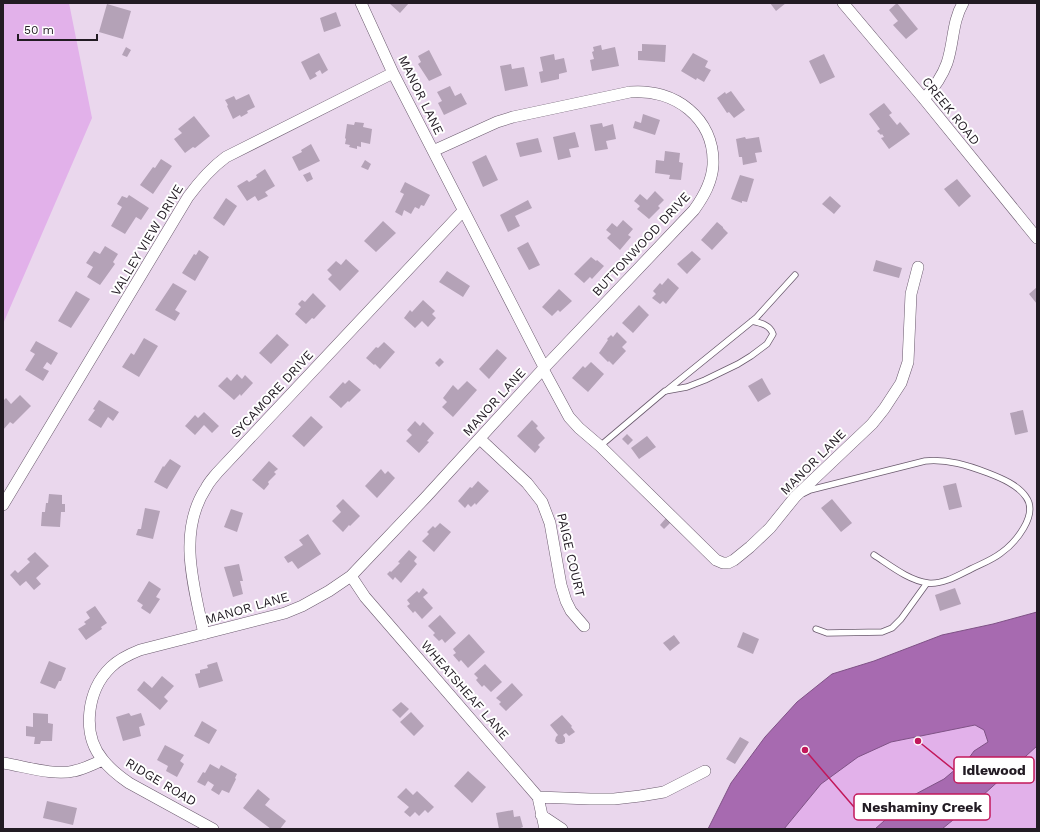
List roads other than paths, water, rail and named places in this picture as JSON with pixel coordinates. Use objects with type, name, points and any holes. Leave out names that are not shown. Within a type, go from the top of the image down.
[{"type":"street","name":"MANOR LANE","points":[[361,3],[393,73],[569,417],[698,544],[716,560],[723,564],[734,560],[770,528],[795,497],[872,424],[884,409],[901,382],[908,362],[911,294],[918,267]]},
{"type":"street","name":"CREEK ROAD","points":[[842,3],[924,99],[1037,238]]},
{"type":"street","points":[[924,99],[936,86],[948,62],[957,13],[963,3]]},
{"type":"street","name":"VALLEY VIEW DRIVE","points":[[3,505],[188,197],[198,183],[216,164],[226,157],[393,73]]},
{"type":"street","name":"BUTTONWOOD DRIVE","points":[[433,151],[476,130],[513,117],[630,92],[652,92],[666,95],[691,111],[701,122],[706,131],[712,150],[713,165],[708,186],[698,205],[544,368]]},
{"type":"street","name":"SYCAMORE DRIVE","points":[[204,634],[189,552],[190,531],[193,518],[197,504],[205,488],[217,473],[464,211]]},
{"type":"street","name":"MANOR LANE","points":[[102,760],[90,730],[89,715],[91,702],[98,685],[104,674],[112,666],[131,654],[273,617],[291,610],[329,591],[351,576],[480,439],[544,368]]},
{"type":"street","name":"PAIGE COURT","points":[[480,439],[527,483],[542,502],[550,523],[561,585],[566,601],[571,611],[584,626]]},
{"type":"street","name":"WHEATSHEAF LANE","points":[[351,576],[365,597],[538,797],[545,829]]},
{"type":"street","points":[[3,763],[65,772],[91,766],[102,760]]},
{"type":"street","name":"RIDGE ROAD","points":[[102,760],[129,783],[213,829]]},
{"type":"street","points":[[538,797],[590,799],[640,796],[664,792],[705,771]]},
{"type":"street","points":[[542,815],[562,829]]},
{"type":"lane","points":[[600,446],[752,320],[779,293],[794,275]]},
{"type":"lane","points":[[665,391],[687,387],[705,380],[738,364],[767,344],[773,334],[772,330],[764,324],[752,320]]},
{"type":"lane","points":[[795,497],[810,490],[926,461],[936,460],[951,461],[972,466],[992,474],[1012,485],[1027,497],[1029,504],[1029,515],[1025,526],[1012,544],[1001,553],[966,572],[941,582],[927,583],[904,574],[874,555]]},
{"type":"lane","points":[[816,630],[827,633],[864,633],[882,632],[892,628],[901,619],[927,583]]},
{"type":"place","name":"Idlewood","points":[[918,741]]},
{"type":"place","name":"Neshaminy Creek","points":[[805,750]]}]
